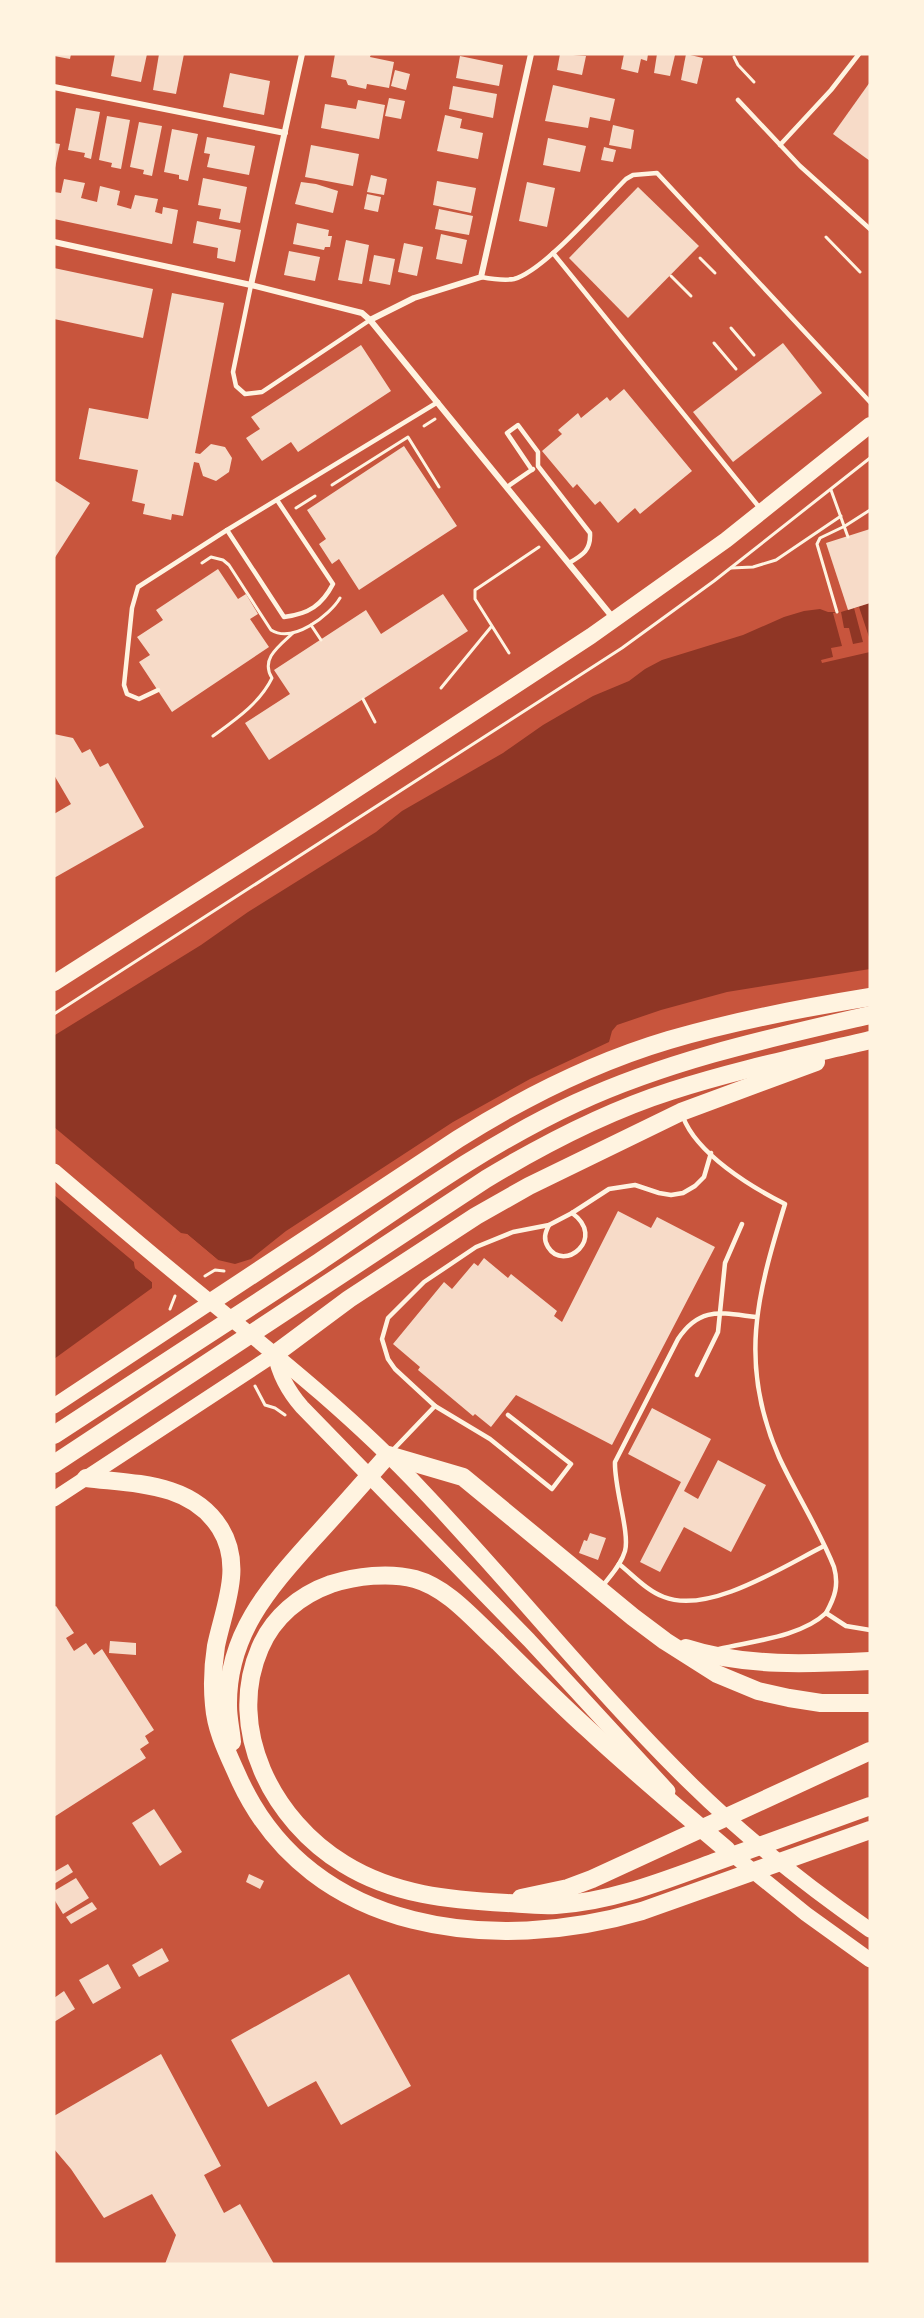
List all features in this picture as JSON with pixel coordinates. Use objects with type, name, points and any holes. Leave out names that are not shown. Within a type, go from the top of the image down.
[{"type":"highway","points":[[54,983],[301,826],[614,620],[763,512],[870,425]]},
{"type":"highway","points":[[216,1306],[458,1139],[560,1083],[617,1058],[667,1041],[740,1022],[870,997]]},
{"type":"highway","points":[[54,1436],[459,1169],[546,1118],[607,1090],[670,1066],[735,1047],[870,1015]]},
{"type":"highway","points":[[268,1348],[350,1299],[492,1206],[559,1170],[681,1112],[793,1072],[870,1040]]},
{"type":"highway","points":[[54,1464],[486,1179],[543,1146],[604,1117],[670,1091],[736,1072],[870,1040]]},
{"type":"highway","points":[[237,1774],[228,1715],[228,1688],[233,1663],[247,1626],[260,1600],[273,1583],[388,1455],[463,1478],[665,1641],[717,1674],[758,1691],[821,1703],[870,1703]]},
{"type":"highway","points":[[86,1478],[154,1486],[184,1495],[206,1511],[225,1536],[232,1558],[232,1579],[216,1648],[213,1698],[221,1738],[252,1804],[272,1833],[299,1862],[337,1890],[370,1906],[433,1925],[481,1931],[531,1931],[609,1920],[657,1906],[870,1830]]},
{"type":"highway","points":[[727,1850],[649,1778],[588,1730],[478,1623],[451,1599],[430,1585],[415,1579],[400,1577],[350,1580],[321,1588],[289,1608],[271,1629],[260,1649],[249,1683],[247,1710],[251,1740],[260,1766],[286,1811],[308,1836],[348,1867],[374,1880],[427,1896],[557,1905],[627,1892],[670,1879],[870,1806]]},
{"type":"highway","points":[[665,1641],[701,1653],[764,1661],[870,1661]]},
{"type":"highway","points":[[503,1903],[568,1888],[592,1879],[870,1751]]},
{"type":"main road","points":[[54,1171],[345,1413],[423,1490],[674,1767],[768,1854],[820,1895],[870,1930]]},
{"type":"main road","points":[[54,1406],[216,1306]]},
{"type":"main road","points":[[268,1348],[290,1392],[368,1478],[515,1626],[649,1778]]},
{"type":"main road","points":[[54,1499],[268,1348]]},
{"type":"main road","points":[[727,1850],[789,1901],[869,1959]]},
{"type":"street","points":[[251,285],[302,54]]},
{"type":"street","points":[[370,320],[414,298],[482,278],[531,54]]},
{"type":"street","points":[[54,87],[285,133]]},
{"type":"street","points":[[54,242],[355,309],[370,320],[614,620]]},
{"type":"lane","points":[[780,145],[831,90],[859,54]]},
{"type":"lane","points":[[738,100],[800,166],[870,229]]},
{"type":"lane","points":[[482,278],[514,279],[534,269],[553,253],[626,179],[633,175],[657,173],[870,402]]},
{"type":"lane","points":[[553,253],[763,512]]},
{"type":"lane","points":[[251,285],[233,372],[236,386],[245,393],[262,392],[370,320]]},
{"type":"lane","points":[[158,690],[139,699],[127,694],[124,685],[132,608],[138,587],[227,530],[438,402]]},
{"type":"lane","points":[[532,470],[507,433],[518,425],[538,452],[538,466],[590,533],[589,548],[585,554],[569,563]]},
{"type":"lane","points":[[507,487],[538,466]]},
{"type":"lane","points":[[227,530],[285,617],[301,615],[315,608],[325,598],[333,584],[277,500]]},
{"type":"lane","points":[[681,1112],[690,1131],[711,1153],[745,1182],[785,1204],[764,1276],[756,1317],[756,1366],[764,1417],[780,1458],[834,1567],[837,1585],[835,1596],[826,1613],[814,1624],[701,1653]]},
{"type":"lane","points":[[508,1415],[571,1464],[552,1489],[490,1438],[435,1406],[403,1377],[388,1359],[382,1339],[388,1318],[424,1282],[469,1251],[513,1232],[549,1225],[609,1189],[635,1185],[671,1195],[682,1193],[695,1186],[704,1177],[711,1153]]},
{"type":"lane","points":[[549,1225],[545,1233],[545,1243],[551,1252],[559,1256],[570,1256],[580,1249],[585,1240],[586,1228],[572,1213]]},
{"type":"lane","points":[[698,1375],[717,1337],[722,1313],[725,1263],[742,1224]]},
{"type":"lane","points":[[599,1590],[619,1564],[626,1544],[615,1481],[615,1462],[684,1330],[695,1319],[702,1316],[722,1313],[756,1317]]},
{"type":"lane","points":[[388,1455],[435,1406]]},
{"type":"lane","points":[[619,1564],[663,1597],[680,1601],[701,1600],[745,1585],[824,1546]]},
{"type":"lane","points":[[826,1613],[839,1623],[870,1630]]},
{"type":"path","points":[[734,57],[738,65],[754,82]]},
{"type":"path","points":[[826,237],[860,272]]},
{"type":"path","points":[[700,258],[715,273]]},
{"type":"path","points":[[671,276],[691,296]]},
{"type":"path","points":[[731,328],[754,355]]},
{"type":"path","points":[[714,343],[736,369]]},
{"type":"path","points":[[424,426],[437,418]]},
{"type":"path","points":[[332,485],[408,437],[439,487]]},
{"type":"path","points":[[54,1014],[622,648],[731,568],[870,458]]},
{"type":"path","points":[[831,490],[848,537]]},
{"type":"path","points":[[294,514],[294,510],[315,496]]},
{"type":"path","points":[[837,612],[817,544],[820,538],[870,510]]},
{"type":"path","points":[[731,568],[753,567],[776,560],[841,516]]},
{"type":"path","points":[[509,653],[475,599],[475,590],[540,546]]},
{"type":"path","points":[[202,563],[212,557],[229,564],[276,633],[293,632],[311,625],[333,609],[342,595]]},
{"type":"path","points":[[311,625],[321,640]]},
{"type":"path","points":[[441,688],[491,626]]},
{"type":"path","points":[[213,736],[239,717],[259,698],[272,678],[267,670],[267,662],[293,632]]},
{"type":"path","points":[[363,699],[375,722]]},
{"type":"shaded area","points":[[870,603],[870,969],[727,992],[617,1025],[612,1031],[609,1042],[530,1079],[453,1122],[286,1231],[251,1259],[235,1264],[218,1260],[187,1234],[134,1262],[135,1268],[152,1282],[152,1288],[54,1359],[55,1035],[201,945],[248,912],[376,832],[402,811],[503,753],[543,725],[593,696],[629,681],[662,660],[743,635],[784,617],[820,609],[828,612],[841,612]]},
{"type":"pier","points":[[859,607],[870,640],[870,652],[822,663],[821,660],[833,657],[831,648],[842,646],[833,613],[841,612],[844,628],[849,628],[853,644],[863,642],[854,608]]},
{"type":"pier","points":[[54,1127],[181,1233],[187,1234],[218,1260],[216,1262],[186,1237],[182,1237],[138,1264],[154,1281],[155,1288],[152,1291],[152,1282],[135,1268],[134,1262],[54,1195]]},
{"type":"building","points":[[54,54],[71,54],[70,59],[54,56]]},
{"type":"building","points":[[115,54],[147,54],[141,82],[111,76]]},
{"type":"building","points":[[159,54],[184,54],[176,94],[153,90]]},
{"type":"building","points":[[335,54],[371,54],[370,57],[394,62],[389,88],[367,84],[366,89],[348,85],[346,80],[331,77]]},
{"type":"building","points":[[560,54],[586,56],[582,75],[557,70]]},
{"type":"building","points":[[624,54],[648,54],[647,61],[641,59],[638,73],[621,69]]},
{"type":"building","points":[[657,54],[675,55],[670,76],[654,73]]},
{"type":"building","points":[[686,54],[703,58],[697,84],[681,80]]},
{"type":"building","points":[[460,56],[503,65],[499,86],[456,78]]},
{"type":"building","points":[[395,70],[410,74],[406,90],[391,86]]},
{"type":"building","points":[[230,73],[270,81],[264,115],[223,107]]},
{"type":"building","points":[[870,82],[870,161],[833,134]]},
{"type":"building","points":[[553,85],[615,99],[610,121],[590,117],[588,128],[545,121]]},
{"type":"building","points":[[453,86],[497,94],[493,118],[449,109]]},
{"type":"building","points":[[389,98],[405,101],[401,119],[385,116]]},
{"type":"building","points":[[358,100],[385,105],[379,139],[321,128],[325,104],[356,109]]},
{"type":"building","points":[[76,108],[100,112],[91,159],[84,157],[85,153],[68,150]]},
{"type":"building","points":[[445,115],[462,119],[460,128],[483,133],[478,159],[437,151]]},
{"type":"building","points":[[107,116],[130,120],[121,169],[111,167],[112,163],[99,160]]},
{"type":"building","points":[[139,122],[162,126],[152,176],[143,174],[144,170],[130,167]]},
{"type":"building","points":[[613,125],[634,130],[631,149],[609,145]]},
{"type":"building","points":[[172,129],[198,134],[188,181],[179,179],[179,175],[164,172]]},
{"type":"building","points":[[207,137],[255,146],[249,175],[207,167],[210,154],[204,153]]},
{"type":"building","points":[[548,138],[586,146],[580,172],[543,165]]},
{"type":"building","points":[[54,143],[60,144],[55,168],[54,168]]},
{"type":"building","points":[[311,145],[359,154],[353,186],[305,177]]},
{"type":"building","points":[[604,147],[616,150],[613,162],[601,160]]},
{"type":"building","points":[[371,175],[387,179],[384,195],[367,192]]},
{"type":"building","points":[[203,178],[247,187],[240,223],[219,219],[221,209],[198,205]]},
{"type":"building","points":[[64,179],[85,183],[81,198],[97,202],[100,186],[120,191],[117,205],[131,209],[135,195],[158,199],[155,212],[162,214],[163,207],[178,210],[172,244],[54,219],[54,192],[61,193]]},
{"type":"building","points":[[437,181],[476,188],[471,213],[433,205]]},
{"type":"building","points":[[301,182],[338,191],[333,213],[295,204]]},
{"type":"building","points":[[527,182],[555,188],[547,227],[519,221]]},
{"type":"building","points":[[638,187],[699,246],[628,318],[569,258]]},
{"type":"building","points":[[367,194],[381,197],[378,212],[364,209]]},
{"type":"building","points":[[439,209],[473,216],[469,235],[435,229]]},
{"type":"building","points":[[197,221],[241,230],[235,262],[217,258],[218,248],[193,243]]},
{"type":"building","points":[[297,223],[329,230],[328,236],[332,236],[330,247],[325,247],[324,250],[293,244]]},
{"type":"building","points":[[441,234],[467,240],[462,264],[436,259]]},
{"type":"building","points":[[346,240],[369,245],[362,284],[338,280]]},
{"type":"building","points":[[404,243],[423,247],[417,276],[398,272]]},
{"type":"building","points":[[289,251],[320,257],[315,281],[284,275]]},
{"type":"building","points":[[374,255],[395,259],[390,285],[369,281]]},
{"type":"building","points":[[54,268],[153,289],[143,338],[54,319]]},
{"type":"building","points":[[172,293],[224,303],[195,453],[200,454],[211,444],[225,447],[232,458],[229,472],[216,481],[203,476],[199,463],[194,462],[183,516],[172,514],[171,520],[143,514],[145,504],[132,501],[138,470],[79,459],[89,408],[148,419]]},
{"type":"building","points":[[783,343],[822,393],[733,462],[693,412]]},
{"type":"building","points":[[361,345],[391,391],[298,452],[291,442],[262,461],[246,438],[260,429],[251,417]]},
{"type":"building","points":[[624,389],[692,471],[640,514],[635,508],[618,523],[600,501],[595,505],[577,484],[573,488],[542,451],[562,434],[558,430],[578,413],[581,418],[607,397],[610,401]]},
{"type":"building","points":[[404,446],[457,526],[359,590],[339,559],[332,564],[319,544],[326,539],[307,510]]},
{"type":"building","points":[[54,480],[90,503],[54,559]]},
{"type":"building","points":[[870,529],[870,603],[848,610],[826,543]]},
{"type":"building","points":[[218,569],[238,599],[246,594],[258,614],[250,619],[269,647],[172,712],[139,662],[150,655],[137,637],[163,620],[156,610]]},
{"type":"building","points":[[443,594],[468,631],[269,760],[245,723],[290,694],[274,670],[366,610],[381,634]]},
{"type":"building","points":[[54,734],[73,738],[82,753],[90,749],[100,767],[108,763],[144,827],[54,878],[54,814],[71,804],[54,775]]},
{"type":"building","points":[[618,1211],[651,1228],[657,1217],[715,1247],[612,1445],[516,1395],[491,1427],[475,1414],[473,1416],[418,1370],[420,1367],[393,1344],[444,1282],[452,1289],[474,1263],[478,1266],[484,1258],[508,1278],[511,1274],[557,1311],[554,1316],[562,1322]]},
{"type":"building","points":[[652,1408],[711,1439],[684,1491],[698,1499],[718,1460],[766,1485],[731,1552],[684,1527],[660,1572],[640,1562],[681,1482],[628,1454]]},
{"type":"building","points":[[590,1533],[606,1538],[598,1560],[579,1553],[584,1540],[587,1541]]},
{"type":"building","points":[[56,1606],[74,1633],[66,1638],[74,1651],[86,1643],[94,1655],[102,1649],[154,1730],[145,1736],[149,1743],[140,1749],[146,1758],[54,1817],[54,1607]]},
{"type":"building","points":[[110,1641],[136,1643],[136,1655],[109,1653]]},
{"type":"building","points":[[154,1809],[182,1852],[160,1866],[132,1823]]},
{"type":"building","points":[[68,1864],[73,1872],[54,1884],[54,1872]]},
{"type":"building","points":[[249,1874],[264,1881],[260,1889],[246,1882]]},
{"type":"building","points":[[76,1878],[89,1898],[63,1914],[54,1899],[54,1891]]},
{"type":"building","points":[[92,1902],[97,1909],[71,1924],[66,1917]]},
{"type":"building","points":[[162,1948],[169,1961],[139,1977],[132,1965]]},
{"type":"building","points":[[108,1964],[121,1988],[93,2004],[79,1980]]},
{"type":"building","points":[[349,1974],[411,2086],[341,2125],[316,2081],[268,2107],[231,2040]]},
{"type":"building","points":[[64,1991],[75,2009],[54,2022],[54,1998]]},
{"type":"building","points":[[161,2054],[221,2166],[204,2175],[224,2213],[240,2204],[274,2264],[165,2264],[176,2235],[152,2194],[104,2218],[71,2169],[54,2149],[54,2116]]}]
